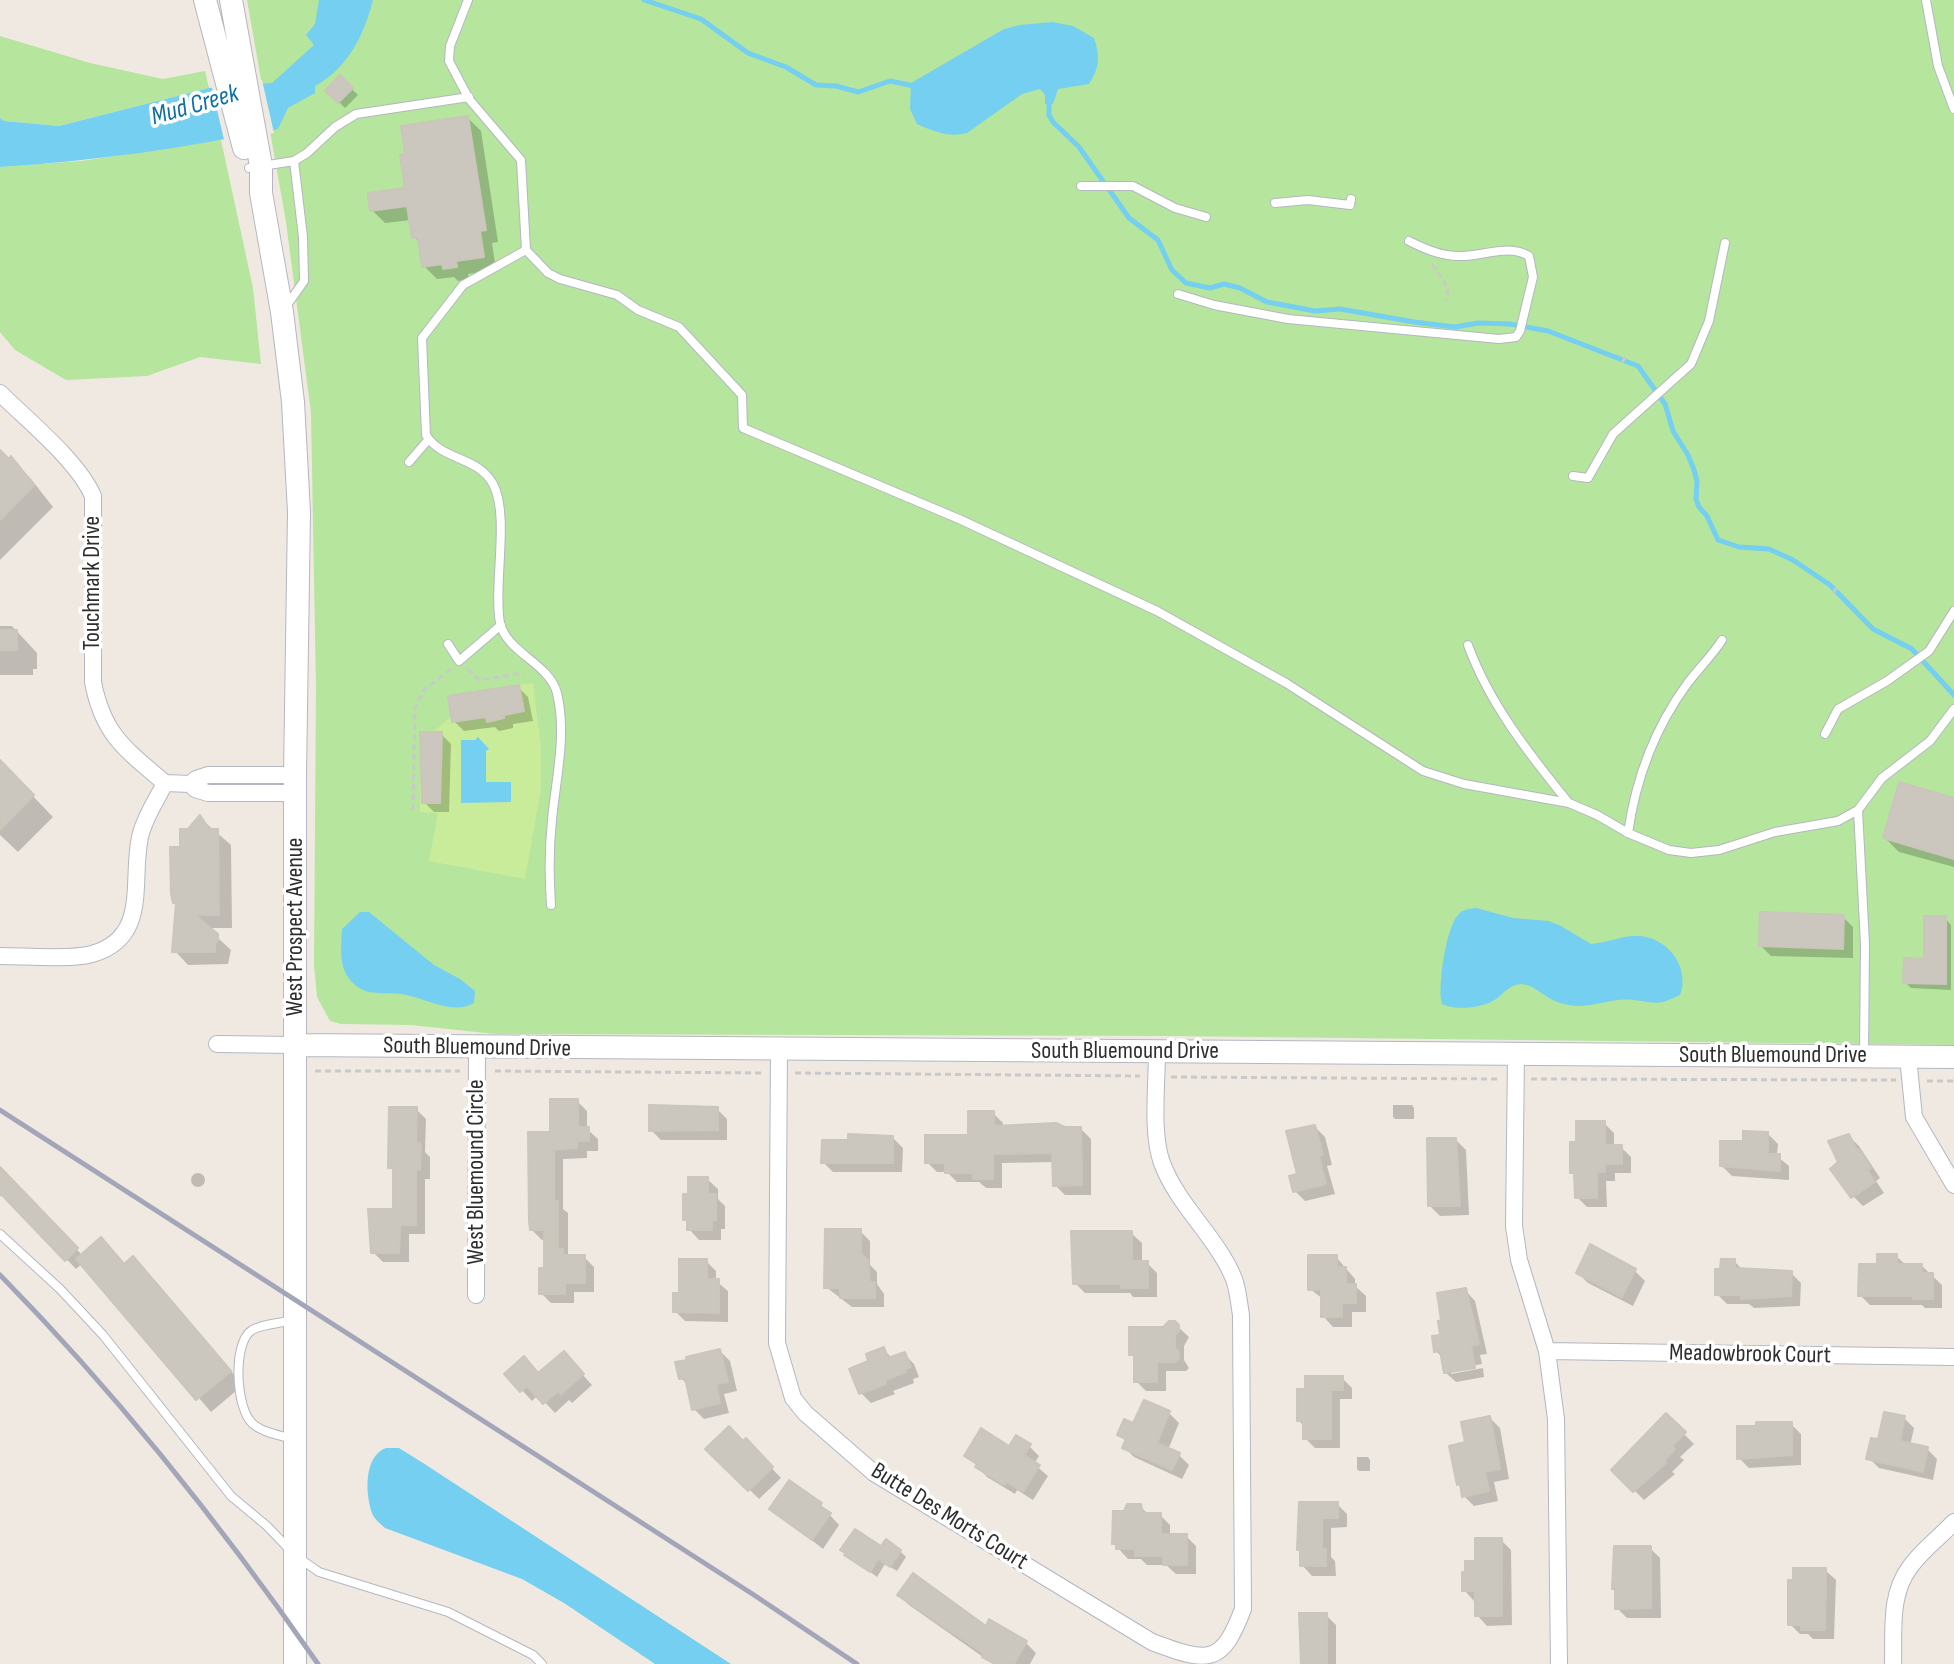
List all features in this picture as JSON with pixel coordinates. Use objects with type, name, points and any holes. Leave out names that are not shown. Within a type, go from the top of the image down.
[{"type":"main road","name":"West Prospect Avenue","points":[[205,0],[236,79],[261,193],[282,312],[296,441],[299,512],[295,784],[295,1664]]},
{"type":"main road","name":"West Prospect Avenue","points":[[231,0],[236,79]]},
{"type":"main road","name":"South Bluemound Drive","points":[[296,1045],[1954,1057]]},
{"type":"street","name":"Touchmark Drive","points":[[0,393],[72,465],[93,496],[93,682],[98,708],[109,731],[165,783]]},
{"type":"street","points":[[0,956],[84,955],[109,947],[120,938],[130,924],[136,907],[138,850],[142,831],[165,783],[191,784],[195,789],[208,793],[295,784]]},
{"type":"street","points":[[217,1044],[296,1045]]},
{"type":"street","name":"West Bluemound Circle","points":[[476,1295],[477,1048]]},
{"type":"street","name":"Butte Des Morts Court","points":[[779,1050],[777,1343],[793,1398],[805,1413],[874,1473],[1152,1642],[1199,1660],[1218,1662],[1226,1654],[1243,1609],[1241,1315],[1234,1280],[1218,1248],[1183,1200],[1162,1162],[1157,1125],[1157,1052]]},
{"type":"street","points":[[1516,1054],[1514,1226],[1519,1260],[1547,1351],[1556,1419],[1559,1664]]},
{"type":"street","points":[[1908,1057],[1914,1117],[1954,1185]]},
{"type":"street","name":"Meadowbrook Court","points":[[1547,1351],[1954,1357]]},
{"type":"street","points":[[1893,1664],[1894,1602],[1900,1583],[1910,1566],[1954,1522]]},
{"type":"lane","points":[[468,0],[450,46],[449,61],[469,97],[521,160],[526,250],[548,273],[617,295],[638,310],[679,327],[742,395],[743,428],[959,519],[1157,611],[1286,683],[1423,771],[1464,784],[1569,803],[1669,850],[1691,853],[1719,850],[1802,825],[1838,821],[1858,810],[1882,778],[1930,741],[1954,709]]},
{"type":"lane","points":[[1926,0],[1938,66],[1954,109]]},
{"type":"lane","points":[[255,167],[294,161],[356,114],[469,97]]},
{"type":"lane","points":[[282,312],[304,281],[303,237],[294,161]]},
{"type":"lane","points":[[1084,186],[1130,185],[1175,208],[1206,217]]},
{"type":"lane","points":[[1275,203],[1308,200],[1350,205],[1351,199]]},
{"type":"lane","points":[[1178,294],[1214,305],[1317,323],[1513,339],[1521,328],[1533,277],[1529,256],[1516,250],[1456,256],[1434,252],[1409,241]]},
{"type":"lane","points":[[1573,476],[1588,478],[1613,434],[1685,372],[1703,340],[1725,243]]},
{"type":"lane","points":[[526,250],[458,289],[422,338],[424,418],[428,440],[444,452],[475,463],[497,492],[501,625],[518,649],[555,688],[562,733],[549,860],[551,905]]},
{"type":"lane","points":[[409,462],[428,440]]},
{"type":"lane","points":[[1825,734],[1838,709],[1919,658],[1934,645],[1954,611]]},
{"type":"lane","points":[[448,644],[459,661],[501,625]]},
{"type":"lane","points":[[1628,833],[1640,773],[1652,741],[1686,684],[1722,640]]},
{"type":"lane","points":[[1468,645],[1501,713],[1569,803]]},
{"type":"lane","points":[[1858,810],[1865,944],[1864,1057]]},
{"type":"lane","points":[[0,1234],[60,1289],[103,1335],[231,1496],[295,1555],[319,1572],[448,1612],[533,1655],[542,1664]]},
{"type":"lane","points":[[294,1320],[253,1329],[243,1339],[239,1363],[243,1409],[248,1418],[254,1425],[295,1440]]},
{"type":"path","points":[[1442,279],[1448,288],[1446,301]]},
{"type":"path","points":[[1622,362],[1626,357]]},
{"type":"path","points":[[1833,593],[1837,587]]},
{"type":"path","points":[[413,810],[415,708],[424,690],[459,661],[479,680],[543,672]]},
{"type":"path","points":[[295,1070],[1954,1081]]},
{"type":"green space","points":[[247,0],[1954,0],[1954,1045],[1171,1036],[495,1034],[330,1021],[317,997],[314,965],[316,688],[311,413],[286,222]]},
{"type":"green space","points":[[0,36],[90,63],[163,79],[205,71],[209,88],[59,126],[4,121],[0,118]]},
{"type":"green space","points":[[221,140],[253,288],[261,364],[200,357],[147,376],[66,380],[15,350],[0,332],[0,167],[81,161]]},
{"type":"green space","points":[[533,683],[541,747],[541,789],[525,879],[429,861],[438,813],[420,812],[420,732],[433,732],[451,717],[448,696]]},
{"type":"water","name":"Mud Creek","points":[[319,0],[373,0],[365,26],[345,60],[327,79],[315,86],[315,93],[288,108],[278,129],[140,153],[0,167],[0,118],[4,121],[59,126],[209,88],[272,83],[314,45],[306,35],[315,24]]},
{"type":"water","points":[[1052,22],[1073,26],[1094,38],[1098,61],[1089,84],[1058,89],[1053,104],[1045,104],[1045,95],[1040,89],[1022,94],[967,133],[947,134],[917,124],[910,109],[911,83],[1004,29]]},
{"type":"water","points":[[478,737],[489,749],[486,751],[486,782],[511,782],[511,802],[461,803],[461,740],[475,740]]},
{"type":"water","points":[[1476,908],[1513,918],[1549,921],[1591,944],[1634,936],[1656,940],[1666,946],[1679,964],[1682,974],[1680,995],[1660,1002],[1624,1000],[1580,1006],[1555,1001],[1531,987],[1518,984],[1491,1002],[1477,1006],[1462,1008],[1442,1004],[1442,972],[1450,932],[1460,913]]},
{"type":"water","points":[[360,912],[369,912],[434,965],[460,979],[475,991],[474,1003],[457,1008],[447,1007],[410,996],[359,988],[345,971],[341,943],[342,929]]},
{"type":"water","points":[[386,1448],[399,1448],[423,1463],[731,1664],[655,1664],[522,1579],[385,1528],[372,1513],[368,1476],[374,1459]]},
{"type":"pier","points":[[262,80],[274,133],[225,144],[211,84]]},
{"type":"building","points":[[340,75],[353,88],[338,103],[325,91]]},
{"type":"building","points":[[468,116],[486,230],[480,231],[484,257],[456,261],[457,267],[443,269],[442,264],[422,267],[418,238],[412,238],[407,206],[370,211],[368,193],[405,188],[400,155],[405,154],[401,126]]},
{"type":"building","points":[[0,450],[9,459],[11,456],[34,485],[0,520]]},
{"type":"building","points":[[0,630],[17,630],[17,650],[0,650]]},
{"type":"building","points":[[519,685],[524,711],[487,722],[486,717],[452,722],[448,696]]},
{"type":"building","points":[[420,732],[442,732],[440,803],[422,803]]},
{"type":"building","points":[[0,760],[34,795],[0,830]]},
{"type":"building","points":[[1899,782],[1954,798],[1954,859],[1883,838]]},
{"type":"building","points":[[200,815],[209,829],[218,829],[219,915],[195,915],[218,934],[218,941],[215,952],[172,952],[176,903],[173,903],[171,894],[170,847],[180,847],[180,829],[188,829]]},
{"type":"building","points":[[1760,912],[1844,915],[1843,949],[1759,946]]},
{"type":"building","points":[[1924,916],[1946,916],[1946,984],[1903,983],[1904,958],[1924,959]]},
{"type":"building","points":[[550,1099],[578,1099],[578,1127],[589,1127],[589,1141],[577,1141],[577,1148],[554,1150],[558,1249],[563,1249],[563,1255],[585,1255],[585,1283],[565,1283],[565,1294],[539,1294],[539,1268],[544,1268],[544,1230],[530,1230],[529,1221],[528,1132],[550,1132]]},
{"type":"building","points":[[649,1105],[718,1107],[718,1130],[649,1131]]},
{"type":"building","points":[[389,1107],[417,1107],[416,1141],[421,1145],[420,1170],[416,1170],[416,1225],[400,1225],[399,1253],[371,1253],[368,1209],[393,1209],[393,1168],[388,1168]]},
{"type":"building","points":[[968,1111],[994,1111],[994,1126],[1056,1123],[1065,1127],[1081,1127],[1082,1185],[1053,1186],[1052,1153],[993,1154],[993,1179],[973,1179],[973,1173],[945,1173],[945,1163],[925,1163],[925,1135],[968,1135]]},
{"type":"building","points":[[1576,1121],[1605,1121],[1605,1145],[1622,1145],[1622,1164],[1605,1164],[1605,1172],[1597,1172],[1597,1198],[1575,1198],[1574,1173],[1570,1173],[1570,1142],[1576,1142]]},
{"type":"building","points":[[1315,1125],[1326,1184],[1293,1192],[1289,1176],[1297,1174],[1286,1131]]},
{"type":"building","points":[[1743,1131],[1768,1132],[1768,1154],[1780,1154],[1780,1171],[1720,1166],[1720,1141],[1743,1141]]},
{"type":"building","points":[[848,1134],[893,1136],[893,1163],[821,1163],[822,1140],[848,1140]]},
{"type":"building","points":[[1849,1134],[1857,1151],[1859,1149],[1871,1168],[1867,1170],[1875,1182],[1851,1198],[1830,1169],[1838,1162],[1828,1141]]},
{"type":"building","points":[[1427,1138],[1456,1138],[1460,1206],[1428,1206]]},
{"type":"building","points":[[0,1167],[78,1248],[65,1261],[0,1193]]},
{"type":"building","points":[[688,1177],[708,1177],[708,1194],[716,1194],[716,1220],[712,1220],[712,1230],[687,1230],[687,1220],[683,1220],[683,1194],[688,1194]]},
{"type":"building","points":[[825,1229],[861,1229],[861,1254],[868,1260],[870,1282],[875,1282],[875,1298],[840,1298],[840,1288],[824,1288]]},
{"type":"building","points":[[1071,1231],[1132,1231],[1132,1261],[1148,1261],[1148,1288],[1121,1288],[1121,1284],[1073,1284]]},
{"type":"building","points":[[101,1237],[124,1264],[133,1256],[231,1371],[196,1400],[76,1259]]},
{"type":"building","points":[[1590,1244],[1636,1269],[1622,1297],[1576,1273]]},
{"type":"building","points":[[1877,1254],[1897,1254],[1897,1264],[1922,1264],[1922,1273],[1933,1273],[1933,1299],[1858,1296],[1859,1264],[1877,1264]]},
{"type":"building","points":[[1308,1255],[1337,1255],[1337,1267],[1346,1267],[1346,1284],[1356,1284],[1356,1303],[1342,1303],[1342,1317],[1321,1317],[1321,1290],[1308,1290]]},
{"type":"building","points":[[679,1259],[707,1259],[707,1279],[719,1279],[719,1313],[673,1312],[673,1293],[679,1293]]},
{"type":"building","points":[[1721,1259],[1735,1259],[1735,1268],[1792,1271],[1791,1296],[1741,1299],[1742,1295],[1715,1295],[1715,1269],[1720,1269]]},
{"type":"building","points":[[1466,1288],[1479,1344],[1471,1346],[1475,1368],[1444,1373],[1440,1351],[1434,1352],[1432,1336],[1440,1335],[1437,1293]]},
{"type":"building","points":[[1169,1321],[1179,1325],[1175,1348],[1179,1358],[1175,1362],[1157,1362],[1157,1382],[1134,1382],[1134,1355],[1129,1355],[1129,1327],[1163,1327]]},
{"type":"building","points":[[884,1347],[888,1358],[905,1352],[911,1367],[885,1380],[886,1384],[859,1394],[849,1369],[868,1361],[866,1354]]},
{"type":"building","points":[[720,1349],[728,1382],[716,1384],[720,1403],[692,1410],[685,1378],[679,1379],[675,1362]]},
{"type":"building","points":[[564,1351],[584,1374],[561,1394],[558,1391],[543,1404],[527,1386],[520,1392],[504,1374],[524,1356],[538,1373]]},
{"type":"building","points":[[1305,1376],[1343,1376],[1343,1390],[1331,1390],[1331,1439],[1303,1439],[1303,1421],[1297,1421],[1297,1389],[1305,1389]]},
{"type":"building","points":[[1144,1400],[1170,1411],[1157,1443],[1180,1453],[1172,1470],[1122,1448],[1126,1439],[1117,1435],[1124,1419],[1133,1423]]},
{"type":"building","points":[[1884,1412],[1905,1416],[1900,1441],[1928,1447],[1923,1472],[1866,1459],[1871,1438],[1878,1439]]},
{"type":"building","points":[[1666,1413],[1686,1432],[1672,1446],[1675,1449],[1664,1461],[1666,1463],[1633,1492],[1611,1470]]},
{"type":"building","points":[[1490,1416],[1500,1469],[1485,1472],[1489,1491],[1462,1497],[1449,1446],[1465,1442],[1461,1422]]},
{"type":"building","points":[[1756,1422],[1792,1422],[1792,1455],[1737,1459],[1737,1426],[1756,1426]]},
{"type":"building","points":[[729,1426],[743,1441],[746,1438],[773,1467],[748,1491],[705,1449]]},
{"type":"building","points":[[981,1428],[1009,1446],[1016,1435],[1031,1444],[1024,1455],[1040,1465],[1023,1492],[1006,1482],[1004,1485],[975,1467],[977,1464],[964,1456]]},
{"type":"building","points":[[789,1480],[831,1513],[812,1540],[769,1509]]},
{"type":"building","points":[[1299,1502],[1338,1502],[1338,1518],[1322,1518],[1322,1549],[1326,1549],[1326,1566],[1300,1566],[1300,1550],[1297,1550]]},
{"type":"building","points":[[1127,1504],[1141,1504],[1143,1513],[1161,1513],[1161,1534],[1187,1534],[1187,1565],[1163,1565],[1163,1556],[1135,1556],[1135,1549],[1116,1549],[1116,1544],[1112,1544],[1113,1511],[1124,1511]]},
{"type":"building","points":[[855,1529],[881,1546],[886,1539],[901,1550],[890,1567],[878,1559],[870,1572],[844,1555],[846,1553],[840,1550]]},
{"type":"building","points":[[1475,1538],[1502,1538],[1502,1616],[1475,1616],[1475,1591],[1462,1591],[1465,1561],[1475,1561]]},
{"type":"building","points":[[1614,1546],[1651,1546],[1651,1608],[1615,1609],[1615,1589],[1612,1589]]},
{"type":"building","points":[[1793,1568],[1826,1568],[1825,1630],[1801,1630],[1801,1625],[1788,1625],[1788,1580],[1793,1580]]},
{"type":"building","points":[[913,1573],[986,1626],[989,1619],[1027,1641],[1014,1664],[995,1664],[982,1657],[984,1654],[897,1595]]},
{"type":"building","points":[[1299,1613],[1327,1613],[1327,1664],[1301,1664]]},
{"type":"waterway","points":[[644,0],[701,19],[748,53],[786,67],[816,85],[858,92],[890,81],[914,86]]},
{"type":"waterway","points":[[1049,101],[1049,115],[1053,122],[1079,147],[1129,218],[1158,240],[1172,270],[1186,283],[1210,288],[1224,284],[1240,288],[1267,302],[1315,311],[1340,309],[1455,327],[1478,323],[1510,324],[1548,331],[1638,366],[1665,404],[1673,431],[1694,470],[1699,507],[1707,516],[1718,540],[1739,547],[1769,549],[1793,560],[1830,585],[1873,629],[1912,649],[1954,695]]},
{"type":"railway","points":[[0,1110],[857,1664]]},
{"type":"railway","points":[[0,1275],[127,1414],[206,1512],[318,1664]]}]
